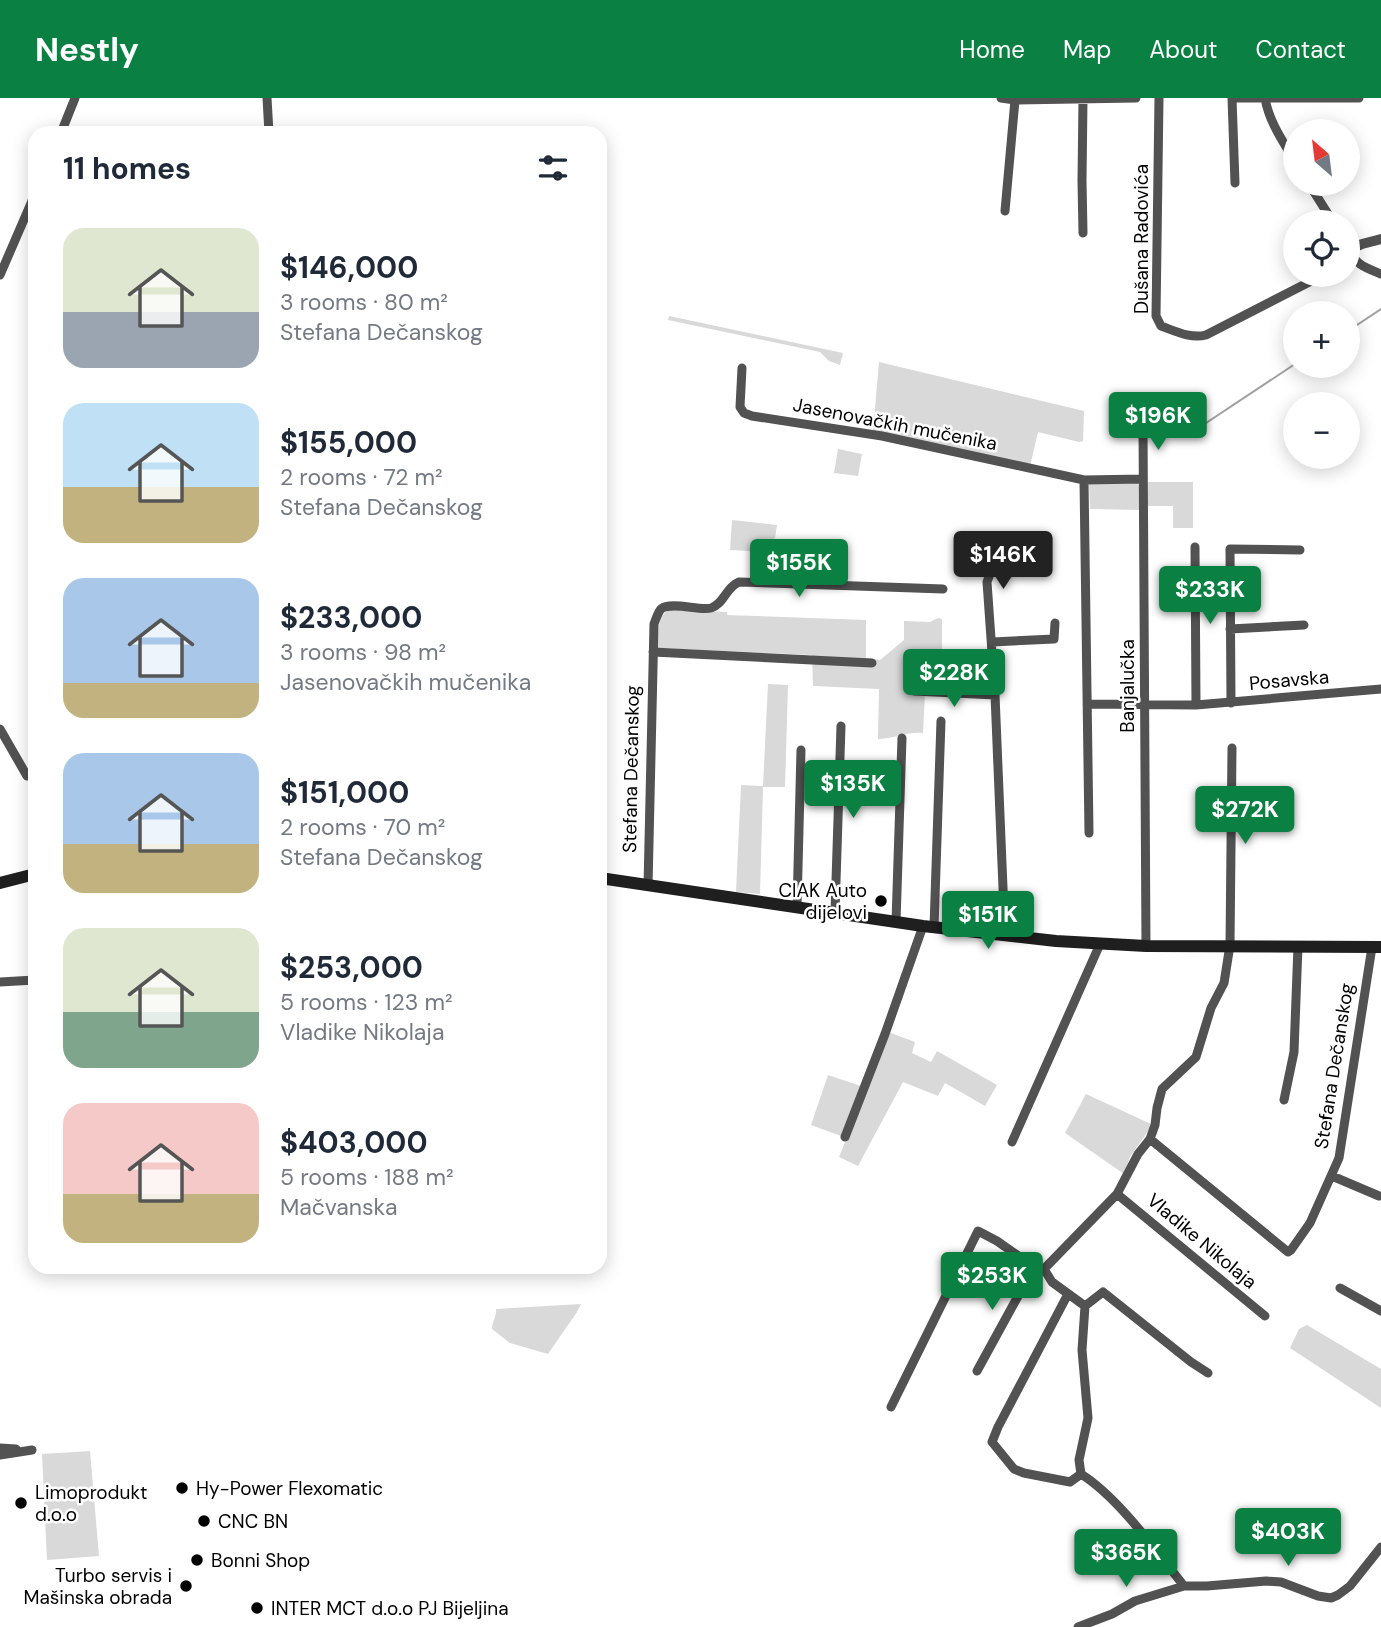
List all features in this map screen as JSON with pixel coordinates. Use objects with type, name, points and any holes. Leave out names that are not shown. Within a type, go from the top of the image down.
[{"type":"main road","points":[[0,883],[28,876]]},
{"type":"main road","name":"Stefana Dečanskog","points":[[607,879],[1005,936],[1146,946],[1377,947]]},
{"type":"street","points":[[64,126],[75,98]]},
{"type":"street","points":[[267,98],[269,126]]},
{"type":"street","points":[[1001,98],[1136,98]]},
{"type":"street","name":"Dušana Radovića","points":[[1158,98],[1157,316],[1161,326],[1199,337],[1300,287]]},
{"type":"street","points":[[1231,98],[1235,183]]},
{"type":"street","points":[[1238,98],[1359,98]]},
{"type":"street","points":[[1265,98],[1272,122],[1283,141]]},
{"type":"street","points":[[1083,99],[1083,233]]},
{"type":"street","points":[[1005,211],[1015,100]]},
{"type":"street","points":[[0,275],[28,210]]},
{"type":"street","points":[[1360,246],[1381,239]]},
{"type":"street","points":[[1360,264],[1381,274]]},
{"type":"street","name":"Jasenovačkih mučenika","points":[[742,368],[740,407],[744,413],[882,436],[1084,480],[1143,479]]},
{"type":"street","name":"Banjalučka","points":[[1143,426],[1146,946]]},
{"type":"street","points":[[1084,480],[1089,833]]},
{"type":"street","points":[[1005,936],[995,695],[987,582],[990,575],[1026,545]]},
{"type":"street","points":[[1195,547],[1196,705]]},
{"type":"street","name":"Posavska","points":[[1300,550],[1230,549],[1231,703],[1381,689]]},
{"type":"street","name":"Stefana Dečanskog","points":[[648,886],[654,624],[659,611],[667,606],[711,608],[719,604],[732,585],[739,582],[943,589]]},
{"type":"street","points":[[992,642],[1054,639],[1055,623]]},
{"type":"street","points":[[1230,629],[1304,625]]},
{"type":"street","points":[[653,652],[872,663]]},
{"type":"street","points":[[914,691],[995,695]]},
{"type":"street","points":[[1087,704],[1231,703]]},
{"type":"street","points":[[845,1137],[928,927],[941,722]]},
{"type":"street","points":[[835,912],[842,726]]},
{"type":"street","points":[[0,729],[28,771]]},
{"type":"street","points":[[896,922],[902,738]]},
{"type":"street","name":"Vladike Nikolaja","points":[[1045,1269],[1118,1194],[1156,1125],[1162,1089],[1196,1057],[1211,1008],[1224,984],[1230,945],[1232,748]]},
{"type":"street","points":[[797,907],[801,750]]},
{"type":"street","points":[[1012,1142],[1100,944]]},
{"type":"street","points":[[1284,1100],[1294,1052],[1298,946]]},
{"type":"street","name":"Stefana Dečanskog","points":[[1150,1139],[1288,1252],[1291,1250],[1310,1223],[1339,1158],[1377,947]]},
{"type":"street","points":[[0,982],[28,980]]},
{"type":"street","points":[[1332,1176],[1379,1196]]},
{"type":"street","name":"Vladike Nikolaja","points":[[1118,1194],[1265,1316]]},
{"type":"street","points":[[891,1407],[978,1231],[1034,1267],[1045,1269],[1052,1282],[1084,1306]]},
{"type":"street","points":[[977,1371],[1034,1267]]},
{"type":"street","points":[[1340,1288],[1381,1311]]},
{"type":"street","points":[[1084,1306],[1103,1292],[1208,1373]]},
{"type":"street","points":[[1068,1294],[992,1442],[1012,1467],[1024,1473],[1070,1482],[1081,1474]]},
{"type":"street","points":[[1081,1474],[1079,1460],[1088,1418],[1082,1350],[1084,1306]]},
{"type":"street","points":[[0,1448],[32,1450],[0,1455]]},
{"type":"street","points":[[1081,1474],[1110,1497],[1184,1586]]},
{"type":"street","points":[[1078,1627],[1112,1614],[1135,1601],[1184,1586],[1281,1582],[1331,1598],[1350,1586],[1381,1547]]},
{"type":"shaded area","points":[[669,316],[843,353],[840,365],[829,361],[820,352],[668,320]]},
{"type":"shaded area","points":[[879,362],[1084,411],[1083,441],[1038,432],[1030,466],[873,432]]},
{"type":"shaded area","points":[[838,449],[862,454],[858,476],[834,473]]},
{"type":"shaded area","points":[[1148,482],[1193,482],[1193,528],[1173,528],[1173,506],[1148,506]]},
{"type":"shaded area","points":[[1089,483],[1137,483],[1140,487],[1142,510],[1090,509]]},
{"type":"shaded area","points":[[732,520],[777,525],[775,538],[769,541],[768,552],[730,550]]},
{"type":"shaded area","points":[[669,609],[727,612],[727,615],[866,620],[866,658],[880,660],[904,640],[904,621],[930,622],[942,619],[942,665],[919,666],[919,688],[925,694],[923,733],[878,739],[879,689],[813,686],[812,655],[658,648],[660,621]]},
{"type":"shaded area","points":[[768,684],[788,685],[785,787],[763,787],[760,894],[736,892],[741,785],[763,786]]},
{"type":"shaded area","points":[[888,1032],[915,1042],[912,1053],[931,1062],[937,1051],[997,1085],[985,1106],[945,1083],[938,1096],[903,1082],[858,1166],[839,1157]]},
{"type":"shaded area","points":[[828,1075],[861,1086],[841,1136],[811,1125]]},
{"type":"shaded area","points":[[1086,1094],[1151,1124],[1130,1157],[1124,1174],[1065,1133]]},
{"type":"shaded area","points":[[581,1304],[548,1354],[510,1343],[492,1329],[496,1309]]},
{"type":"shaded area","points":[[1307,1325],[1381,1369],[1381,1408],[1290,1348],[1299,1329]]},
{"type":"shaded area","points":[[90,1451],[99,1556],[47,1560],[42,1454]]},
{"type":"waterway","points":[[1360,323],[1381,309]]},
{"type":"waterway","points":[[1197,429],[1283,372]]},
{"type":"place","name":"CIAK Auto dijelovi","points":[[881,901]]},
{"type":"place","name":"Hy-Power Flexomatic","points":[[182,1488]]},
{"type":"place","name":"Limoprodukt d.o.o","points":[[21,1503]]},
{"type":"place","name":"CNC BN","points":[[204,1521]]},
{"type":"place","name":"Bonni Shop","points":[[197,1560]]},
{"type":"place","name":"Turbo servis i Mašinska obrada","points":[[186,1586]]},
{"type":"place","name":"INTER MCT d.o.o PJ Bijeljina","points":[[257,1608]]}]
